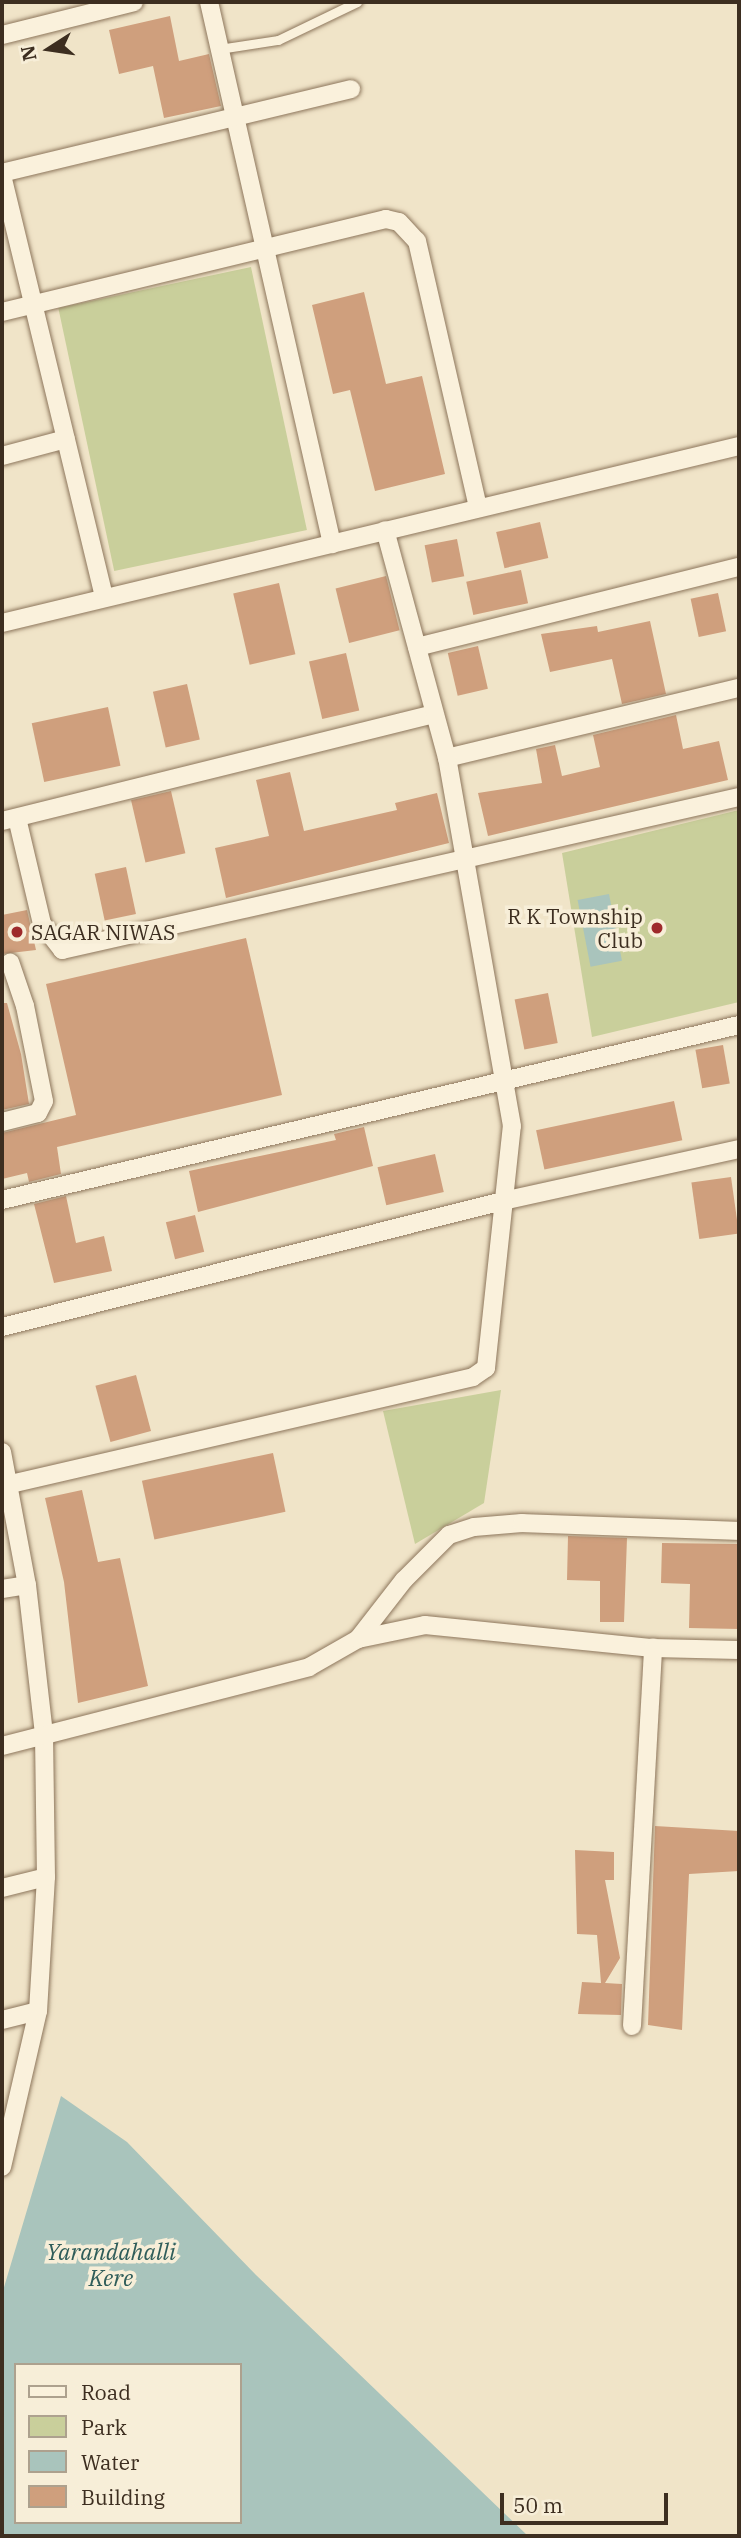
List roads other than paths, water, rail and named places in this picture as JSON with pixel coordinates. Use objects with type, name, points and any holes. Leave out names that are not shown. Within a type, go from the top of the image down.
[{"type":"street","points":[[2,35],[134,2]]},
{"type":"street","points":[[209,2],[331,544]]},
{"type":"street","points":[[104,596],[2,174],[351,89]]},
{"type":"street","points":[[2,312],[386,219],[399,222],[417,241],[478,508]]},
{"type":"street","points":[[2,456],[66,439]]},
{"type":"street","points":[[2,623],[104,596],[739,446]]},
{"type":"street","points":[[5,1485],[473,1377],[486,1368],[507,1200],[512,1126],[447,758],[385,530]]},
{"type":"street","points":[[417,647],[739,567]]},
{"type":"street","points":[[447,758],[739,688]]},
{"type":"street","points":[[434,714],[9,820],[42,924],[62,950],[739,797]]},
{"type":"street","points":[[2,1122],[38,1113],[44,1101],[25,1006],[10,962]]},
{"type":"street","points":[[2,1200],[739,1026]]},
{"type":"street","points":[[2,1327],[507,1200],[739,1149]]},
{"type":"street","points":[[2,1452],[5,1485],[27,1585],[44,1735],[47,1877],[38,2011],[2,2167]]},
{"type":"street","points":[[358,1639],[404,1580],[449,1535],[474,1527],[522,1523],[739,1531]]},
{"type":"street","points":[[2,1589],[27,1585]]},
{"type":"street","points":[[2,1746],[309,1667],[358,1639],[425,1625],[653,1648],[739,1650]]},
{"type":"street","points":[[632,2025],[653,1648]]},
{"type":"street","points":[[2,1888],[47,1877]]},
{"type":"street","points":[[2,2020],[38,2011]]},
{"type":"lane","points":[[219,48],[278,40],[357,2]]},
{"type":"water","points":[[609,894],[622,961],[591,967],[578,900]]},
{"type":"water","name":"Yarandahalli Kere","points":[[61,2096],[127,2142],[256,2275],[528,2536],[2,2536],[2,2294]]},
{"type":"place","name":"R K Township Club","points":[[657,928]]},
{"type":"place","name":"SAGAR NIWAS","points":[[17,932]]}]
